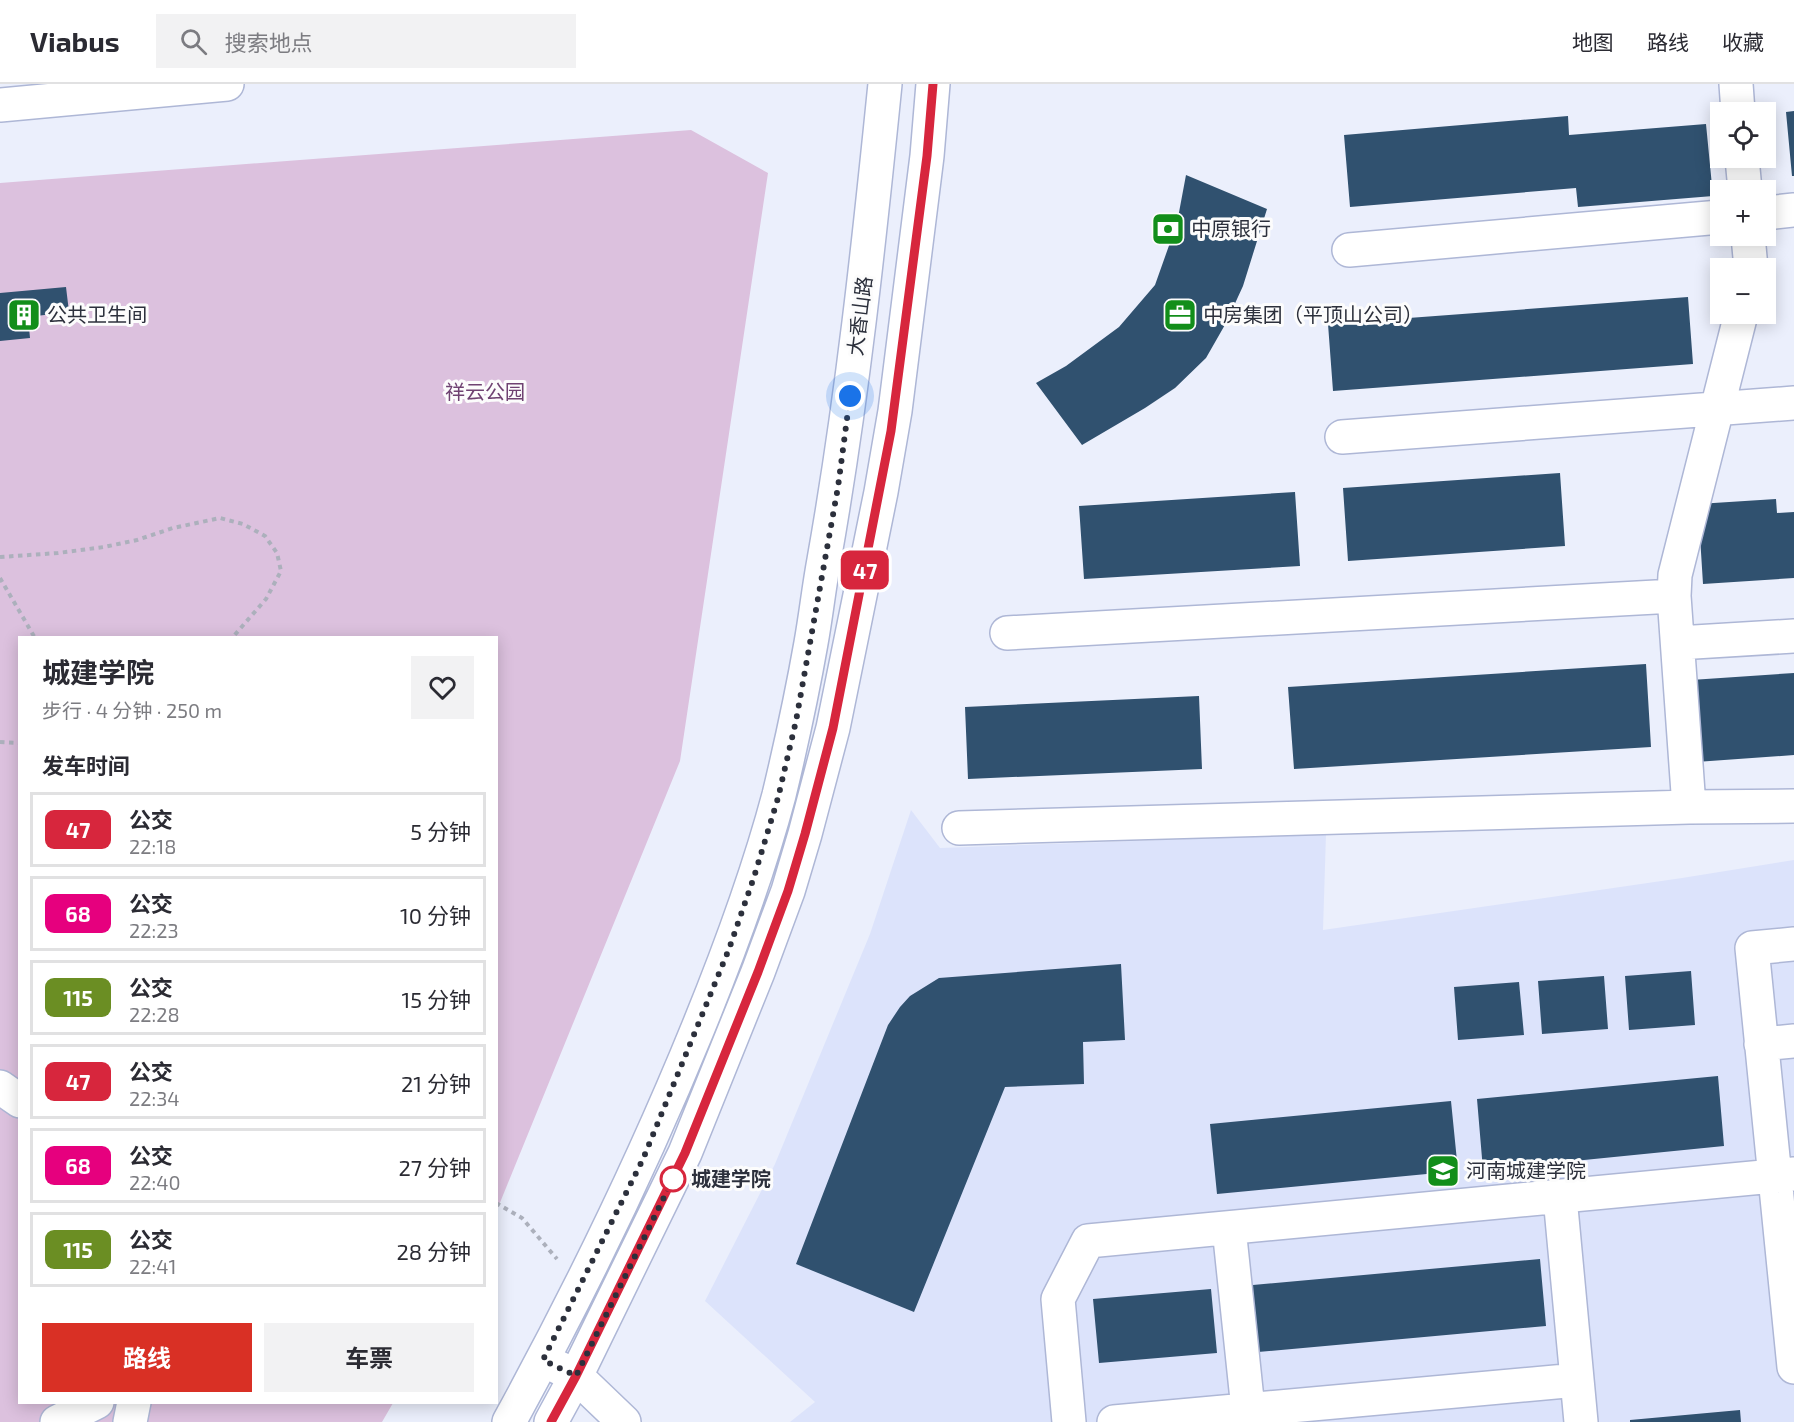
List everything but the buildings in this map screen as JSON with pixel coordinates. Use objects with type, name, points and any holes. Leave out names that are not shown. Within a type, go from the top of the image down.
[{"type":"main road","points":[[0,105],[227,84]]},
{"type":"main road","name":"大香山路","points":[[509,1422],[543,1360],[643,1159],[729,949],[778,798],[812,641],[838,487],[866,267],[885,84]]},
{"type":"main road","points":[[551,1422],[576,1376],[685,1153],[758,972],[788,891],[805,834],[833,728],[893,423],[927,156],[933,84]]},
{"type":"main road","points":[[1736,84],[1737,102]]},
{"type":"main road","points":[[1776,212],[1794,210]]},
{"type":"main road","points":[[1349,250],[1710,218]]},
{"type":"main road","points":[[1689,807],[1674,596],[1675,575],[1738,324]]},
{"type":"main road","points":[[1342,437],[1794,403]]},
{"type":"main road","points":[[1007,633],[1674,596]]},
{"type":"main road","points":[[1678,643],[1794,636]]},
{"type":"main road","points":[[959,828],[1794,806]]},
{"type":"main road","points":[[1794,944],[1752,948],[1761,1044],[1785,1175],[1794,1367]]},
{"type":"main road","points":[[1761,1044],[1794,1041]]},
{"type":"main road","points":[[0,1088],[18,1100]]},
{"type":"main road","points":[[1069,1422],[1058,1299],[1088,1241],[1785,1175]]},
{"type":"main road","points":[[1560,1197],[1581,1422]]},
{"type":"main road","points":[[1229,1228],[1248,1409]]},
{"type":"main road","points":[[543,1360],[576,1376],[624,1422]]},
{"type":"main road","points":[[1114,1422],[1577,1380]]},
{"type":"main road","points":[[57,1422],[93,1404]]},
{"type":"main road","points":[[130,1422],[134,1404]]},
{"type":"path","points":[[0,556],[58,553],[104,547],[219,518],[243,524],[265,536],[277,553],[281,572],[266,599],[234,636]]},
{"type":"path","points":[[0,578],[34,636]]},
{"type":"path","points":[[0,742],[18,743]]},
{"type":"path","points":[[498,1204],[522,1218],[580,1286]]},
{"type":"shaded area","name":"河南城建学院","points":[[911,810],[940,848],[1326,834],[1323,930],[1794,860],[1794,1422],[790,1422],[815,1402],[705,1301],[775,1164],[870,934]]},
{"type":"green space","name":"祥云公园","points":[[691,130],[768,173],[680,761],[498,1208],[498,636],[18,636],[18,1404],[392,1404],[382,1422],[0,1422],[0,183]]},
{"type":"bus line","name":"47","points":[[551,1422],[576,1376],[685,1153],[758,972],[788,891],[805,834],[833,728],[881,492],[895,411],[927,156],[933,84]]},
{"type":"place","name":"中原银行","points":[[1168,229]]},
{"type":"place","name":"公共卫生间","points":[[24,315]]},
{"type":"place","name":"中房集团（平顶山公司）","points":[[1180,315]]},
{"type":"place","name":"河南城建学院","points":[[1443,1171]]},
{"type":"place","name":"城建学院","points":[[673,1179]]},
{"type":"route","points":[[673,1179],[576,1376],[543,1360],[643,1159],[672,1094],[729,949],[754,877],[778,798],[812,641],[838,487],[850,396]]}]
